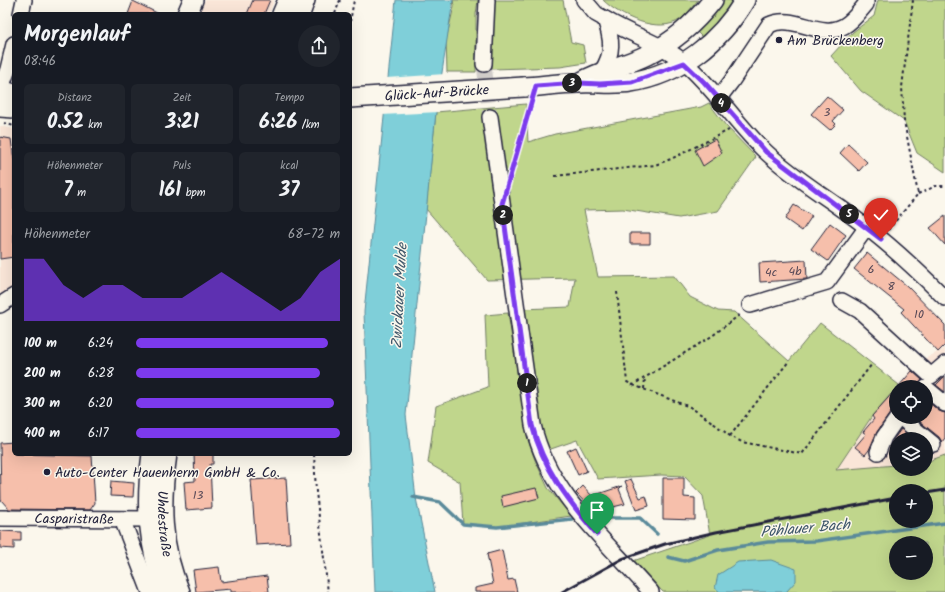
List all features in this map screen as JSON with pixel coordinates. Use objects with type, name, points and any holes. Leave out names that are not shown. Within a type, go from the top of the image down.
[{"type":"main road","points":[[188,12],[193,0]]},
{"type":"main road","points":[[283,12],[288,0]]},
{"type":"main road","points":[[301,12],[305,0]]},
{"type":"main road","points":[[579,83],[602,71],[647,56],[662,47],[693,24],[713,0]]},
{"type":"main road","name":"Glück-Auf-Brücke","points":[[352,98],[579,83],[600,84],[632,82],[684,63],[706,48],[725,28],[744,0]]},
{"type":"main road","points":[[3,94],[12,105]]},
{"type":"main road","name":"Uhdestraße","points":[[152,456],[148,495],[148,519],[154,561],[165,592]]},
{"type":"main road","name":"Uhdestraße","points":[[167,456],[162,496],[162,519],[168,555],[180,592]]},
{"type":"street","points":[[21,12],[24,0]]},
{"type":"street","points":[[484,64],[486,0]]},
{"type":"street","points":[[584,0],[596,14],[605,20],[662,47],[684,63],[704,82],[739,124],[766,152],[793,174],[867,227],[945,298]]},
{"type":"street","points":[[718,99],[770,25],[787,20],[818,29],[830,30],[844,27],[866,4],[866,0]]},
{"type":"street","points":[[602,71],[610,57],[612,42],[605,20]]},
{"type":"street","points":[[3,94],[12,53]]},
{"type":"street","points":[[490,117],[532,425],[537,443],[557,485],[573,507],[651,592]]},
{"type":"street","points":[[750,305],[827,282],[867,227]]},
{"type":"street","points":[[0,305],[12,297]]},
{"type":"street","points":[[842,301],[860,311],[922,380]]},
{"type":"street","points":[[931,380],[945,364]]},
{"type":"street","points":[[933,392],[945,404]]},
{"type":"street","points":[[878,452],[884,437],[894,424]]},
{"type":"street","points":[[908,424],[918,432]]},
{"type":"street","name":"Casparistraße","points":[[0,518],[148,519]]},
{"type":"street","points":[[122,519],[150,592]]},
{"type":"path","points":[[336,12],[340,0]]},
{"type":"path","points":[[352,12],[354,0]]},
{"type":"path","points":[[913,0],[902,87],[904,122],[918,194]]},
{"type":"path","points":[[510,175],[530,87]]},
{"type":"path","points":[[0,122],[12,125]]},
{"type":"path","points":[[554,176],[655,165],[671,159],[739,124]]},
{"type":"path","points":[[881,239],[918,194],[936,186],[945,186]]},
{"type":"path","points":[[617,292],[627,382],[690,407],[730,436],[742,442],[802,454],[872,364]]},
{"type":"path","points":[[633,385],[734,320],[750,305]]},
{"type":"path","points":[[730,436],[789,361]]},
{"type":"path","points":[[644,389],[645,378]]},
{"type":"path","points":[[314,456],[316,492],[328,592]]},
{"type":"shaded area","points":[[205,0],[274,0],[270,12],[200,12]]},
{"type":"shaded area","points":[[0,126],[12,129],[12,287],[0,295]]},
{"type":"shaded area","points":[[945,348],[945,455],[933,459],[933,432],[889,432],[889,466],[835,471],[872,416],[889,397],[889,424],[933,424],[933,380],[904,380],[917,363]]},
{"type":"green space","points":[[453,0],[478,0],[476,14],[476,72],[447,72],[446,40],[454,6]]},
{"type":"green space","points":[[495,0],[563,0],[571,42],[583,45],[586,63],[560,67],[492,69],[493,16]]},
{"type":"green space","points":[[603,0],[698,0],[681,19],[662,25],[640,22],[619,12]]},
{"type":"green space","points":[[720,0],[733,0],[704,39],[696,31]]},
{"type":"green space","points":[[878,0],[945,0],[945,172],[917,153],[904,121],[861,91],[831,56],[853,32],[874,16]]},
{"type":"green space","points":[[709,103],[726,126],[756,157],[718,211],[679,218],[623,209],[584,210],[598,277],[674,276],[690,297],[718,311],[734,312],[789,361],[820,323],[893,380],[889,380],[889,396],[872,416],[836,470],[889,466],[889,476],[933,476],[933,459],[945,455],[945,592],[663,592],[633,561],[710,535],[703,496],[684,476],[661,475],[598,479],[577,440],[548,450],[543,441],[523,309],[570,307],[575,278],[487,280],[426,209],[436,112],[526,104],[528,142],[555,134],[701,107]]},
{"type":"green space","points":[[508,313],[528,440],[535,460],[548,488],[571,516],[497,527],[463,524],[460,482],[428,463],[436,406],[488,387],[485,315]]},
{"type":"water","name":"Zwickauer Mulde","points":[[396,0],[453,0],[436,112],[406,415],[416,498],[435,592],[375,592],[364,312]]},
{"type":"water","points":[[771,560],[796,569],[796,581],[786,592],[720,592],[715,588],[718,575],[738,562]]},
{"type":"pier","points":[[445,74],[439,112],[382,115],[386,78]]},
{"type":"building","points":[[253,0],[270,0],[265,12],[248,12]]},
{"type":"building","points":[[133,1],[155,12],[129,12]]},
{"type":"building","points":[[827,96],[843,110],[833,121],[836,124],[830,130],[811,114]]},
{"type":"building","points":[[0,137],[11,139],[12,146],[12,257],[0,259]]},
{"type":"building","points":[[715,139],[722,153],[703,166],[695,150]]},
{"type":"building","points":[[848,144],[867,162],[859,171],[840,153]]},
{"type":"building","points":[[794,205],[812,216],[802,231],[785,219]]},
{"type":"building","points":[[945,216],[945,245],[930,228]]},
{"type":"building","points":[[830,223],[846,235],[828,261],[811,249]]},
{"type":"building","points":[[630,233],[650,233],[650,244],[630,244]]},
{"type":"building","points":[[867,253],[907,286],[945,325],[945,345],[938,352],[901,312],[904,309],[854,269]]},
{"type":"building","points":[[806,260],[807,279],[760,282],[759,263]]},
{"type":"building","points":[[912,371],[922,380],[904,380]]},
{"type":"building","points":[[945,376],[945,392],[936,385]]},
{"type":"building","points":[[889,397],[889,415],[877,432],[869,450],[865,455],[855,447],[866,434],[863,432],[874,419],[872,416]]},
{"type":"building","points":[[933,406],[939,411],[945,413],[945,438],[942,442],[923,424],[933,424]]},
{"type":"building","name":"Auto-Center Hauenherm GmbH & Co.","points":[[12,442],[12,456],[92,456],[95,503],[90,510],[9,509],[1,500],[0,443]]},
{"type":"building","points":[[576,447],[587,471],[578,475],[567,451]]},
{"type":"building","points":[[194,456],[213,456],[213,464],[210,464],[212,508],[186,510],[184,482],[195,481]]},
{"type":"building","points":[[286,478],[290,543],[256,545],[251,480]]},
{"type":"building","points":[[663,478],[684,478],[684,497],[695,498],[695,520],[663,519]]},
{"type":"building","points":[[631,479],[640,498],[646,496],[649,506],[636,510],[625,481]]},
{"type":"building","points":[[111,481],[134,483],[133,497],[110,496]]},
{"type":"building","points":[[583,486],[592,496],[622,486],[619,489],[625,504],[613,507],[609,499],[594,512],[576,493]]},
{"type":"building","points":[[536,488],[539,498],[503,507],[501,496]]},
{"type":"building","points":[[0,531],[21,532],[21,541],[14,541],[14,549],[0,548]]},
{"type":"building","points":[[502,550],[508,580],[514,579],[517,592],[475,592],[475,588],[493,584],[487,554]]},
{"type":"building","points":[[219,567],[221,582],[267,576],[269,592],[231,592],[231,589],[196,592],[193,570]]},
{"type":"waterway","name":"Pöhlauer Bach","points":[[413,497],[440,502],[463,524],[497,527],[572,519]]},
{"type":"waterway","name":"Pöhlauer Bach","points":[[597,518],[640,518],[657,534]]},
{"type":"waterway","name":"Pöhlauer Bach","points":[[668,557],[684,561],[718,550],[768,542],[816,541],[945,523]]},
{"type":"tunnel","points":[[484,64],[490,117]]},
{"type":"railway","points":[[933,492],[945,490]]},
{"type":"railway","points":[[562,592],[622,559],[665,544],[716,532],[889,499]]},
{"type":"place","name":"Am Brückenberg","points":[[779,40]]},
{"type":"place","name":"Auto-Center Hauenherm GmbH & Co.","points":[[47,472]]},
{"type":"route","points":[[597,534],[573,507],[557,485],[537,443],[532,425],[502,204],[536,86],[579,83],[617,84],[632,82],[664,72],[684,63],[704,82],[739,124],[766,152],[793,174],[867,227],[881,239]]}]
